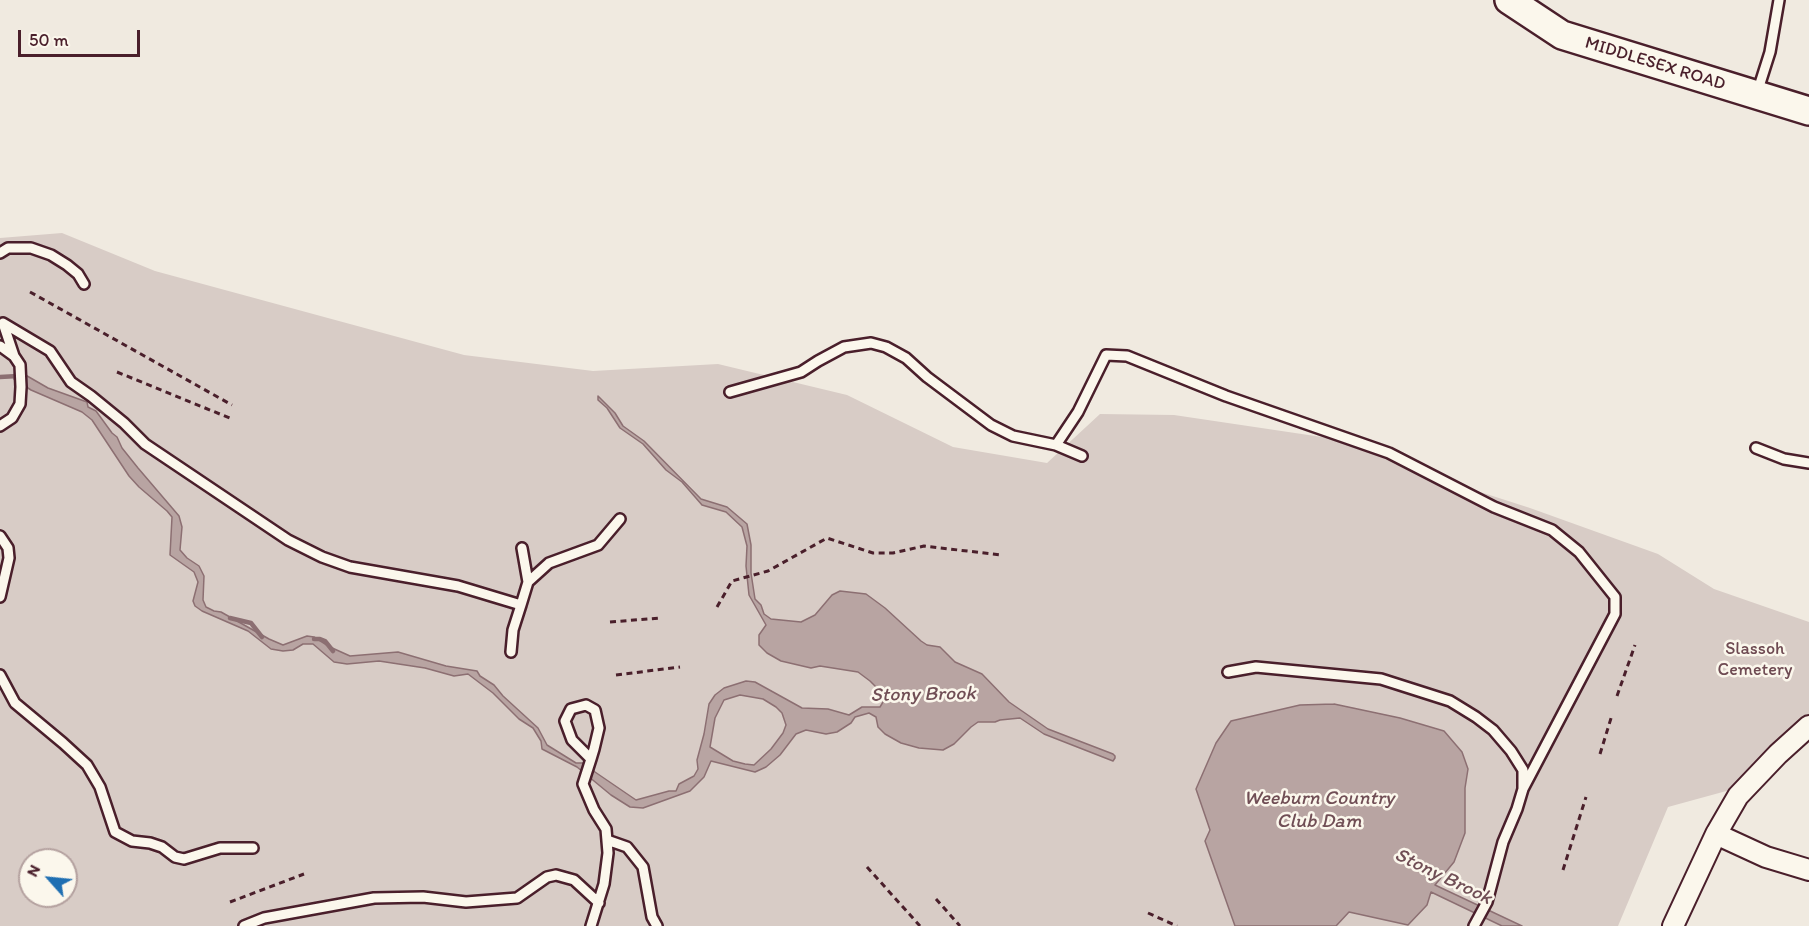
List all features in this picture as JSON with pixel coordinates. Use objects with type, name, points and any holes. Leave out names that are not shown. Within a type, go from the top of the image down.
[{"type":"main road","name":"MIDDLESEX ROAD","points":[[1509,0],[1562,35],[1809,111]]},
{"type":"street","points":[[1673,926],[1716,834],[1738,796],[1778,754],[1809,726]]},
{"type":"street","points":[[1716,834],[1767,857],[1809,870]]},
{"type":"lane","points":[[1756,95],[1770,52],[1779,0]]},
{"type":"lane","points":[[0,253],[8,248],[31,248],[51,255],[78,274],[84,284]]},
{"type":"lane","points":[[0,426],[12,418],[20,404],[21,387],[20,365],[14,356],[3,323],[50,351],[71,382],[92,396],[145,444],[296,544],[350,567],[458,586],[521,605]]},
{"type":"lane","points":[[730,392],[801,372],[844,346],[871,343],[886,347],[906,358],[927,377],[992,425],[1013,436],[1056,445],[1082,456]]},
{"type":"lane","points":[[0,346],[14,356]]},
{"type":"lane","points":[[1056,445],[1078,412],[1106,355],[1127,356],[1226,396],[1389,453],[1494,507],[1552,530],[1579,552],[1615,597],[1615,614],[1523,789],[1503,842],[1487,902],[1475,925]]},
{"type":"lane","points":[[1756,448],[1784,459],[1809,463]]},
{"type":"lane","points":[[528,582],[549,563],[597,545],[620,519]]},
{"type":"lane","points":[[0,536],[8,548],[9,558],[0,597]]},
{"type":"lane","points":[[511,652],[513,630],[528,582],[522,548]]},
{"type":"lane","points":[[1228,672],[1256,667],[1381,679],[1450,701],[1493,730],[1511,751],[1524,770],[1523,789]]},
{"type":"lane","points":[[0,675],[15,703],[87,765],[100,787],[116,832],[132,841],[156,845],[175,857],[184,859],[220,848],[253,848]]},
{"type":"lane","points":[[590,762],[572,740],[565,721],[571,709],[586,705],[595,710],[599,728],[590,762],[583,784],[594,810],[606,829],[608,853],[604,884],[591,926]]},
{"type":"lane","points":[[607,840],[627,847],[644,867],[652,917],[657,926]]},
{"type":"lane","points":[[244,926],[264,918],[374,898],[423,897],[466,902],[517,898],[547,877],[556,875],[573,880],[599,903]]},
{"type":"path","points":[[30,292],[232,405]]},
{"type":"path","points":[[117,372],[232,419]]},
{"type":"path","points":[[717,607],[732,582],[754,576],[827,538],[873,553],[893,553],[924,546],[1000,555]]},
{"type":"path","points":[[610,622],[660,618]]},
{"type":"path","points":[[1617,696],[1635,645]]},
{"type":"path","points":[[616,675],[680,667]]},
{"type":"path","points":[[1600,754],[1612,715]]},
{"type":"path","points":[[1563,870],[1586,797]]},
{"type":"path","points":[[867,867],[920,926]]},
{"type":"path","points":[[230,902],[304,874]]},
{"type":"path","points":[[936,899],[960,926]]},
{"type":"path","points":[[1148,913],[1176,926]]},
{"type":"green space","name":"Slassoh Cemetery","points":[[62,233],[155,271],[464,355],[593,371],[718,364],[847,395],[953,447],[1047,463],[1100,414],[1174,415],[1342,440],[1418,472],[1530,508],[1658,554],[1714,589],[1809,622],[1809,714],[1786,733],[1730,790],[1668,807],[1618,926],[0,926],[0,238]]},
{"type":"water","points":[[15,369],[48,388],[87,402],[88,407],[96,411],[117,437],[122,448],[179,516],[182,527],[180,550],[199,566],[204,576],[203,600],[206,607],[221,612],[283,645],[307,636],[314,637],[350,656],[398,652],[446,666],[477,671],[538,728],[547,745],[576,763],[585,763],[636,800],[676,791],[679,784],[694,776],[698,769],[697,760],[709,704],[724,688],[746,681],[755,682],[802,708],[828,709],[849,715],[862,707],[880,707],[883,702],[881,692],[858,672],[820,666],[811,668],[781,661],[759,645],[759,635],[766,625],[749,595],[746,566],[747,546],[742,527],[726,512],[702,505],[643,444],[620,428],[607,408],[598,400],[598,396],[615,413],[623,426],[644,441],[701,499],[727,507],[747,524],[755,599],[761,605],[764,614],[771,619],[801,622],[815,615],[832,595],[840,591],[866,594],[921,641],[927,645],[940,647],[955,662],[982,674],[1009,702],[1048,729],[1113,754],[1115,758],[1113,761],[1044,734],[1020,718],[978,722],[954,744],[943,750],[919,748],[901,743],[885,734],[878,727],[876,717],[869,713],[855,717],[851,723],[837,732],[826,734],[806,730],[796,734],[780,755],[766,767],[755,772],[711,761],[704,777],[690,791],[643,808],[630,807],[611,795],[577,767],[542,749],[541,741],[533,728],[519,719],[493,693],[468,674],[454,676],[425,668],[379,661],[347,664],[334,662],[313,644],[303,644],[293,650],[271,649],[248,631],[202,611],[195,606],[193,601],[198,582],[194,572],[170,555],[172,517],[129,476],[92,420],[82,412],[31,390],[14,379]],"holes":[[[740,695],[763,699],[782,713],[786,725],[771,749],[754,765],[733,761],[710,747],[715,718],[724,700]]]},
{"type":"water","name":"Weeburn Country Club Dam","points":[[1334,704],[1400,718],[1444,731],[1462,752],[1468,769],[1465,788],[1465,833],[1454,862],[1435,885],[1522,926],[1502,926],[1431,892],[1427,905],[1408,925],[1349,912],[1336,926],[1235,926],[1205,841],[1210,830],[1196,789],[1216,743],[1231,721],[1300,705]]},
{"type":"waterway","name":"Stony Brook","points":[[0,377],[18,376]]},
{"type":"waterway","name":"Stony Brook","points":[[230,618],[251,623],[262,637]]},
{"type":"waterway","name":"Stony Brook","points":[[314,639],[325,641],[333,651]]}]
